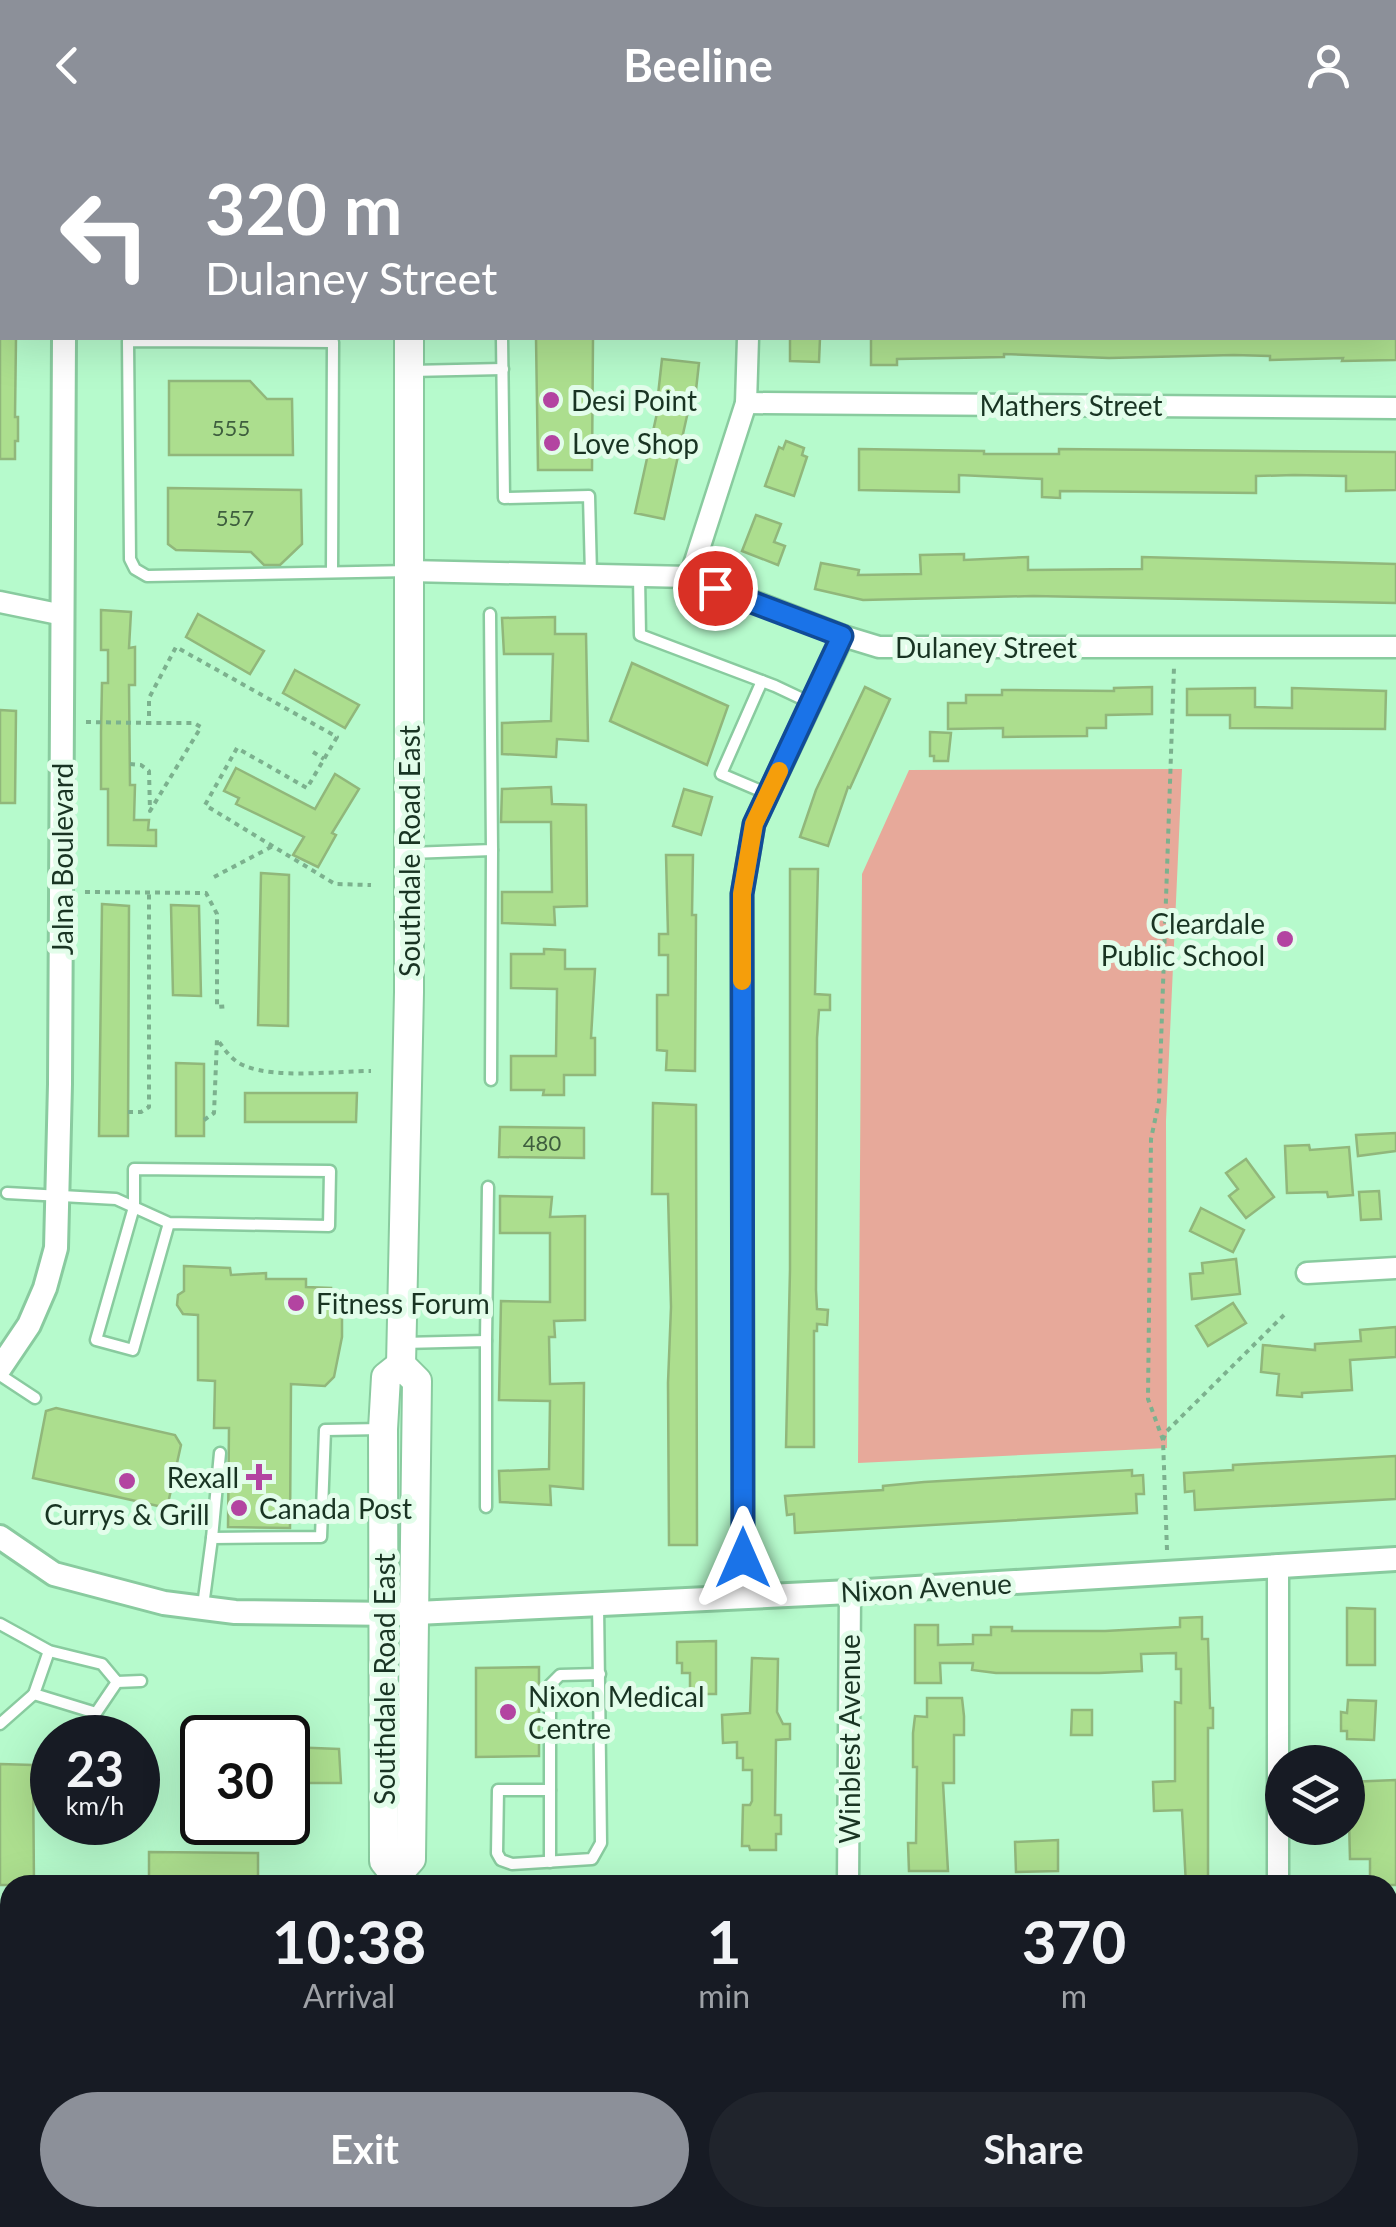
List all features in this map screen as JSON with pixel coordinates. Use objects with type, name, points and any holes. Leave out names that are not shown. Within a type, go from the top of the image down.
[{"type":"main road","name":"Southdale Road East","points":[[393,1875],[384,1861],[397,1614],[416,1381],[401,1354],[409,853],[408,340]]},
{"type":"main road","name":"Southdale Road East","points":[[397,1614],[383,1429],[386,1376],[401,1354]]},
{"type":"street","name":"Jalna Boulevard","points":[[0,1371],[29,1325],[46,1288],[56,1248],[64,340]]},
{"type":"street","points":[[690,576],[746,402],[748,340]]},
{"type":"street","name":"Mathers Street","points":[[746,402],[1396,408]]},
{"type":"street","name":"Dulaney Street","points":[[409,571],[690,576],[879,647],[1396,647]]},
{"type":"street","points":[[0,602],[63,615]]},
{"type":"street","points":[[743,1597],[742,894],[754,824],[842,636]]},
{"type":"street","points":[[1307,1272],[1396,1268]]},
{"type":"street","name":"Nixon Avenue","points":[[0,1537],[54,1574],[164,1603],[235,1612],[397,1614],[1396,1559]]},
{"type":"street","points":[[1278,1565],[1278,1875]]},
{"type":"street","name":"Winblest Avenue","points":[[848,1875],[850,1592]]},
{"type":"lane","points":[[502,340],[504,498],[588,496],[591,574]]},
{"type":"lane","points":[[332,572],[333,342],[128,342],[130,559],[135,569],[147,576],[409,571]]},
{"type":"lane","points":[[409,371],[503,370]]},
{"type":"lane","points":[[639,576],[640,635],[811,703]]},
{"type":"lane","points":[[490,614],[491,1080]]},
{"type":"lane","points":[[762,681],[721,774],[768,794]]},
{"type":"lane","points":[[409,853],[492,850]]},
{"type":"lane","points":[[7,1193],[116,1199],[134,1207],[168,1223],[329,1226],[330,1171],[134,1169],[134,1207],[96,1340],[132,1350],[168,1223]]},
{"type":"lane","points":[[486,1507],[488,1187]]},
{"type":"lane","points":[[401,1354],[486,1341]]},
{"type":"lane","points":[[0,1371],[35,1398]]},
{"type":"lane","points":[[212,1538],[320,1537],[325,1430],[383,1429]]},
{"type":"lane","points":[[203,1608],[220,1453]]},
{"type":"lane","points":[[550,1790],[498,1790],[498,1853],[502,1860],[512,1864],[592,1859],[601,1844],[598,1604]]},
{"type":"lane","points":[[0,1624],[48,1651],[102,1664],[117,1682]]},
{"type":"lane","points":[[0,1724],[34,1694],[48,1651]]},
{"type":"lane","points":[[550,1862],[550,1685],[560,1675],[600,1674]]},
{"type":"lane","points":[[117,1682],[141,1681]]},
{"type":"lane","points":[[34,1694],[96,1713],[117,1682]]},
{"type":"path","points":[[1166,1545],[1163,1440],[1148,1399],[1150,1139],[1158,1101],[1175,647]]},
{"type":"path","points":[[148,723],[148,698],[176,648],[337,737],[308,788],[237,748],[205,805],[335,884],[370,885]]},
{"type":"path","points":[[163,672],[170,677]]},
{"type":"path","points":[[86,722],[194,723],[201,727],[150,811],[148,771],[141,765],[130,764]]},
{"type":"path","points":[[312,752],[324,759]]},
{"type":"path","points":[[214,878],[272,846]]},
{"type":"path","points":[[85,892],[206,892],[217,914],[217,1007],[230,1006]]},
{"type":"path","points":[[128,1112],[141,1112],[149,1107],[149,892]]},
{"type":"path","points":[[204,1120],[214,1113],[217,1039],[242,1065],[262,1071],[370,1071]]},
{"type":"path","points":[[1163,1440],[1166,1432],[1284,1315]]},
{"type":"shaded area","points":[[1182,769],[1166,1121],[1167,1448],[858,1463],[862,874],[909,770]]},
{"type":"building","points":[[0,340],[16,340],[18,441],[15,459],[0,459]]},
{"type":"building","points":[[536,340],[593,340],[592,470],[538,470]]},
{"type":"building","points":[[790,340],[820,340],[819,362],[790,361]]},
{"type":"building","points":[[871,340],[1396,340],[1396,360],[1004,354],[897,359],[897,365],[871,365]]},
{"type":"building","points":[[662,359],[699,363],[695,399],[691,398],[664,519],[635,513],[661,395]]},
{"type":"building","points":[[169,381],[250,381],[267,399],[292,399],[293,455],[169,455]]},
{"type":"building","points":[[786,441],[804,448],[802,455],[807,457],[794,496],[765,486],[779,447],[783,449]]},
{"type":"building","points":[[859,449],[984,454],[1059,454],[1059,449],[1396,452],[1396,490],[1346,491],[1346,476],[1294,475],[1256,476],[1256,493],[1060,491],[1060,498],[1042,497],[1042,479],[959,475],[959,492],[859,490]]},
{"type":"building","points":[[168,488],[301,490],[302,544],[280,565],[264,565],[251,552],[176,550],[168,544]]},
{"type":"building","points":[[756,515],[781,524],[774,542],[785,546],[778,565],[742,551]]},
{"type":"building","points":[[964,554],[964,560],[1028,557],[1028,570],[1142,569],[1142,557],[1396,564],[1396,603],[1033,596],[863,600],[815,589],[821,563],[859,570],[858,575],[921,574],[920,555]]},
{"type":"building","points":[[101,610],[131,612],[129,648],[135,647],[135,685],[129,685],[130,785],[135,785],[134,820],[149,820],[148,830],[156,830],[156,846],[108,845],[108,789],[101,789],[101,732],[102,683],[108,683],[108,650],[101,650]]},
{"type":"building","points":[[198,614],[264,651],[250,674],[186,637]]},
{"type":"building","points":[[555,617],[555,634],[586,634],[588,741],[557,739],[556,757],[502,754],[502,723],[551,721],[553,654],[504,654],[502,618]]},
{"type":"building","points":[[632,663],[728,706],[707,765],[610,721]]},
{"type":"building","points":[[295,670],[359,705],[345,728],[283,693]]},
{"type":"building","points":[[865,687],[890,699],[848,787],[828,846],[800,837],[816,790]]},
{"type":"building","points":[[1152,687],[1152,714],[1106,715],[1106,728],[1087,728],[1087,736],[1003,737],[1003,728],[948,729],[948,703],[966,703],[966,695],[1002,695],[1002,690],[1114,691]]},
{"type":"building","points":[[1255,688],[1255,707],[1292,708],[1292,688],[1386,691],[1385,729],[1230,728],[1230,715],[1187,715],[1187,689]]},
{"type":"building","points":[[0,710],[16,711],[15,803],[0,803]]},
{"type":"building","points":[[930,732],[951,733],[948,761],[934,761],[934,756],[930,756]]},
{"type":"building","points":[[236,768],[315,809],[335,774],[359,789],[332,833],[336,835],[318,867],[293,855],[304,837],[236,804],[239,798],[224,791]]},
{"type":"building","points":[[551,787],[552,804],[586,805],[587,906],[554,907],[555,925],[502,923],[502,892],[552,892],[551,822],[501,822],[502,789]]},
{"type":"building","points":[[684,789],[712,797],[701,835],[673,826]]},
{"type":"building","points":[[666,855],[693,855],[695,1071],[666,1070],[667,1051],[657,1050],[657,995],[668,995],[668,955],[659,955],[659,934],[668,934]]},
{"type":"building","points":[[790,869],[818,869],[815,994],[830,995],[830,1010],[819,1010],[817,1038],[816,1290],[817,1309],[828,1310],[827,1325],[817,1324],[814,1331],[814,1447],[786,1447]]},
{"type":"building","points":[[261,873],[289,875],[288,1026],[258,1025]]},
{"type":"building","points":[[102,904],[129,906],[128,1136],[99,1136]]},
{"type":"building","points":[[171,905],[199,906],[201,996],[173,995]]},
{"type":"building","points":[[544,949],[565,950],[565,969],[595,969],[591,1038],[595,1038],[595,1075],[564,1075],[564,1095],[543,1095],[544,1090],[511,1090],[511,1056],[556,1056],[557,989],[511,988],[511,954],[544,954]]},
{"type":"building","points":[[176,1063],[204,1064],[204,1136],[176,1136]]},
{"type":"building","points":[[245,1093],[357,1093],[356,1122],[245,1122]]},
{"type":"building","points":[[653,1103],[696,1105],[697,1545],[669,1545],[668,1194],[652,1194]]},
{"type":"building","points":[[500,1127],[584,1128],[584,1158],[499,1157]]},
{"type":"building","points":[[1396,1133],[1396,1151],[1358,1156],[1356,1135]]},
{"type":"building","points":[[1309,1145],[1310,1150],[1349,1147],[1353,1195],[1287,1193],[1285,1146]]},
{"type":"building","points":[[1246,1159],[1274,1197],[1246,1218],[1229,1196],[1238,1189],[1226,1173]]},
{"type":"building","points":[[1379,1191],[1381,1219],[1361,1220],[1359,1192]]},
{"type":"building","points":[[500,1196],[552,1197],[550,1217],[585,1216],[585,1320],[554,1321],[555,1337],[549,1337],[550,1384],[584,1383],[583,1489],[550,1486],[551,1505],[500,1502],[499,1471],[549,1469],[550,1401],[499,1400],[501,1301],[550,1302],[550,1233],[500,1233]]},
{"type":"building","points":[[1201,1208],[1244,1230],[1233,1252],[1190,1231]]},
{"type":"building","points":[[1236,1259],[1240,1294],[1192,1299],[1190,1274],[1203,1273],[1202,1263]]},
{"type":"building","points":[[184,1266],[230,1268],[231,1275],[266,1273],[266,1279],[306,1279],[306,1287],[331,1288],[329,1308],[342,1307],[342,1337],[334,1377],[325,1386],[291,1384],[290,1528],[228,1527],[229,1428],[214,1428],[215,1381],[198,1380],[198,1315],[183,1314],[177,1305],[178,1295],[184,1291]]},
{"type":"building","points":[[1233,1303],[1246,1323],[1208,1346],[1196,1326]]},
{"type":"building","points":[[1396,1327],[1396,1357],[1350,1360],[1352,1390],[1302,1393],[1302,1397],[1277,1395],[1279,1374],[1261,1372],[1263,1345],[1315,1350],[1315,1344],[1361,1341],[1360,1330]]},
{"type":"building","points":[[56,1408],[175,1435],[181,1445],[167,1508],[33,1478],[46,1411]]},
{"type":"building","points":[[1396,1456],[1396,1499],[1195,1510],[1194,1491],[1185,1492],[1184,1473],[1233,1470],[1233,1465]]},
{"type":"building","points":[[1132,1470],[1132,1476],[1143,1475],[1144,1494],[1136,1494],[1137,1513],[795,1533],[794,1514],[787,1515],[785,1496],[883,1490],[883,1486],[924,1482]]},
{"type":"building","points":[[1347,1608],[1375,1609],[1375,1665],[1347,1665]]},
{"type":"building","points":[[1202,1617],[1202,1639],[1208,1639],[1213,1728],[1208,1728],[1208,1875],[1185,1875],[1182,1810],[1154,1811],[1153,1782],[1175,1781],[1175,1702],[1181,1703],[1181,1669],[1176,1669],[1176,1653],[1141,1654],[1142,1671],[1099,1673],[996,1673],[972,1670],[973,1663],[940,1663],[941,1683],[915,1683],[915,1625],[938,1625],[938,1645],[973,1644],[973,1635],[991,1635],[991,1627],[1012,1627],[1012,1631],[1105,1631],[1180,1627],[1180,1618]]},
{"type":"building","points":[[716,1641],[716,1694],[690,1694],[690,1673],[682,1673],[682,1663],[677,1663],[677,1642]]},
{"type":"building","points":[[752,1658],[778,1659],[777,1712],[783,1724],[790,1724],[790,1739],[776,1740],[775,1815],[781,1815],[781,1834],[776,1834],[776,1850],[750,1850],[749,1846],[742,1846],[743,1805],[752,1801],[752,1770],[743,1770],[743,1758],[737,1758],[737,1742],[723,1743],[722,1715],[750,1713]]},
{"type":"building","name":"Nixon Medical Centre","points":[[539,1667],[539,1756],[476,1757],[476,1668]]},
{"type":"building","points":[[927,1698],[962,1698],[964,1735],[954,1735],[954,1783],[943,1783],[948,1871],[909,1871],[908,1843],[916,1843],[917,1767],[913,1767],[913,1733],[915,1716],[927,1717]]},
{"type":"building","points":[[1348,1700],[1376,1701],[1374,1740],[1347,1739],[1347,1731],[1341,1731],[1341,1712],[1347,1713]]},
{"type":"building","points":[[1072,1710],[1092,1710],[1092,1735],[1071,1735]]},
{"type":"building","points":[[310,1748],[339,1749],[341,1783],[310,1783]]},
{"type":"building","points":[[0,1764],[30,1765],[34,1875],[0,1875]]},
{"type":"building","points":[[1396,1780],[1396,1875],[1370,1875],[1370,1859],[1350,1859],[1350,1845],[1365,1845],[1365,1781]]},
{"type":"building","points":[[1058,1840],[1058,1871],[1016,1872],[1015,1842]]},
{"type":"building","points":[[149,1852],[258,1853],[258,1875],[149,1875]]},
{"type":"slow traffic","points":[[742,981],[742,894],[754,824],[779,771]]},
{"type":"place","name":"Desi Point","points":[[551,400]]},
{"type":"place","name":"Love Shop","points":[[552,443]]},
{"type":"place","name":"Cleardale Public School","points":[[1285,939]]},
{"type":"place","name":"Fitness Forum","points":[[296,1303]]},
{"type":"place","name":"Rexall","points":[[259,1477]]},
{"type":"place","name":"Currys & Grill","points":[[127,1481]]},
{"type":"place","name":"Canada Post","points":[[239,1508]]},
{"type":"place","name":"Nixon Medical Centre","points":[[508,1712]]},
{"type":"route","points":[[715,588],[842,636],[754,824],[742,894],[743,1558]]}]
